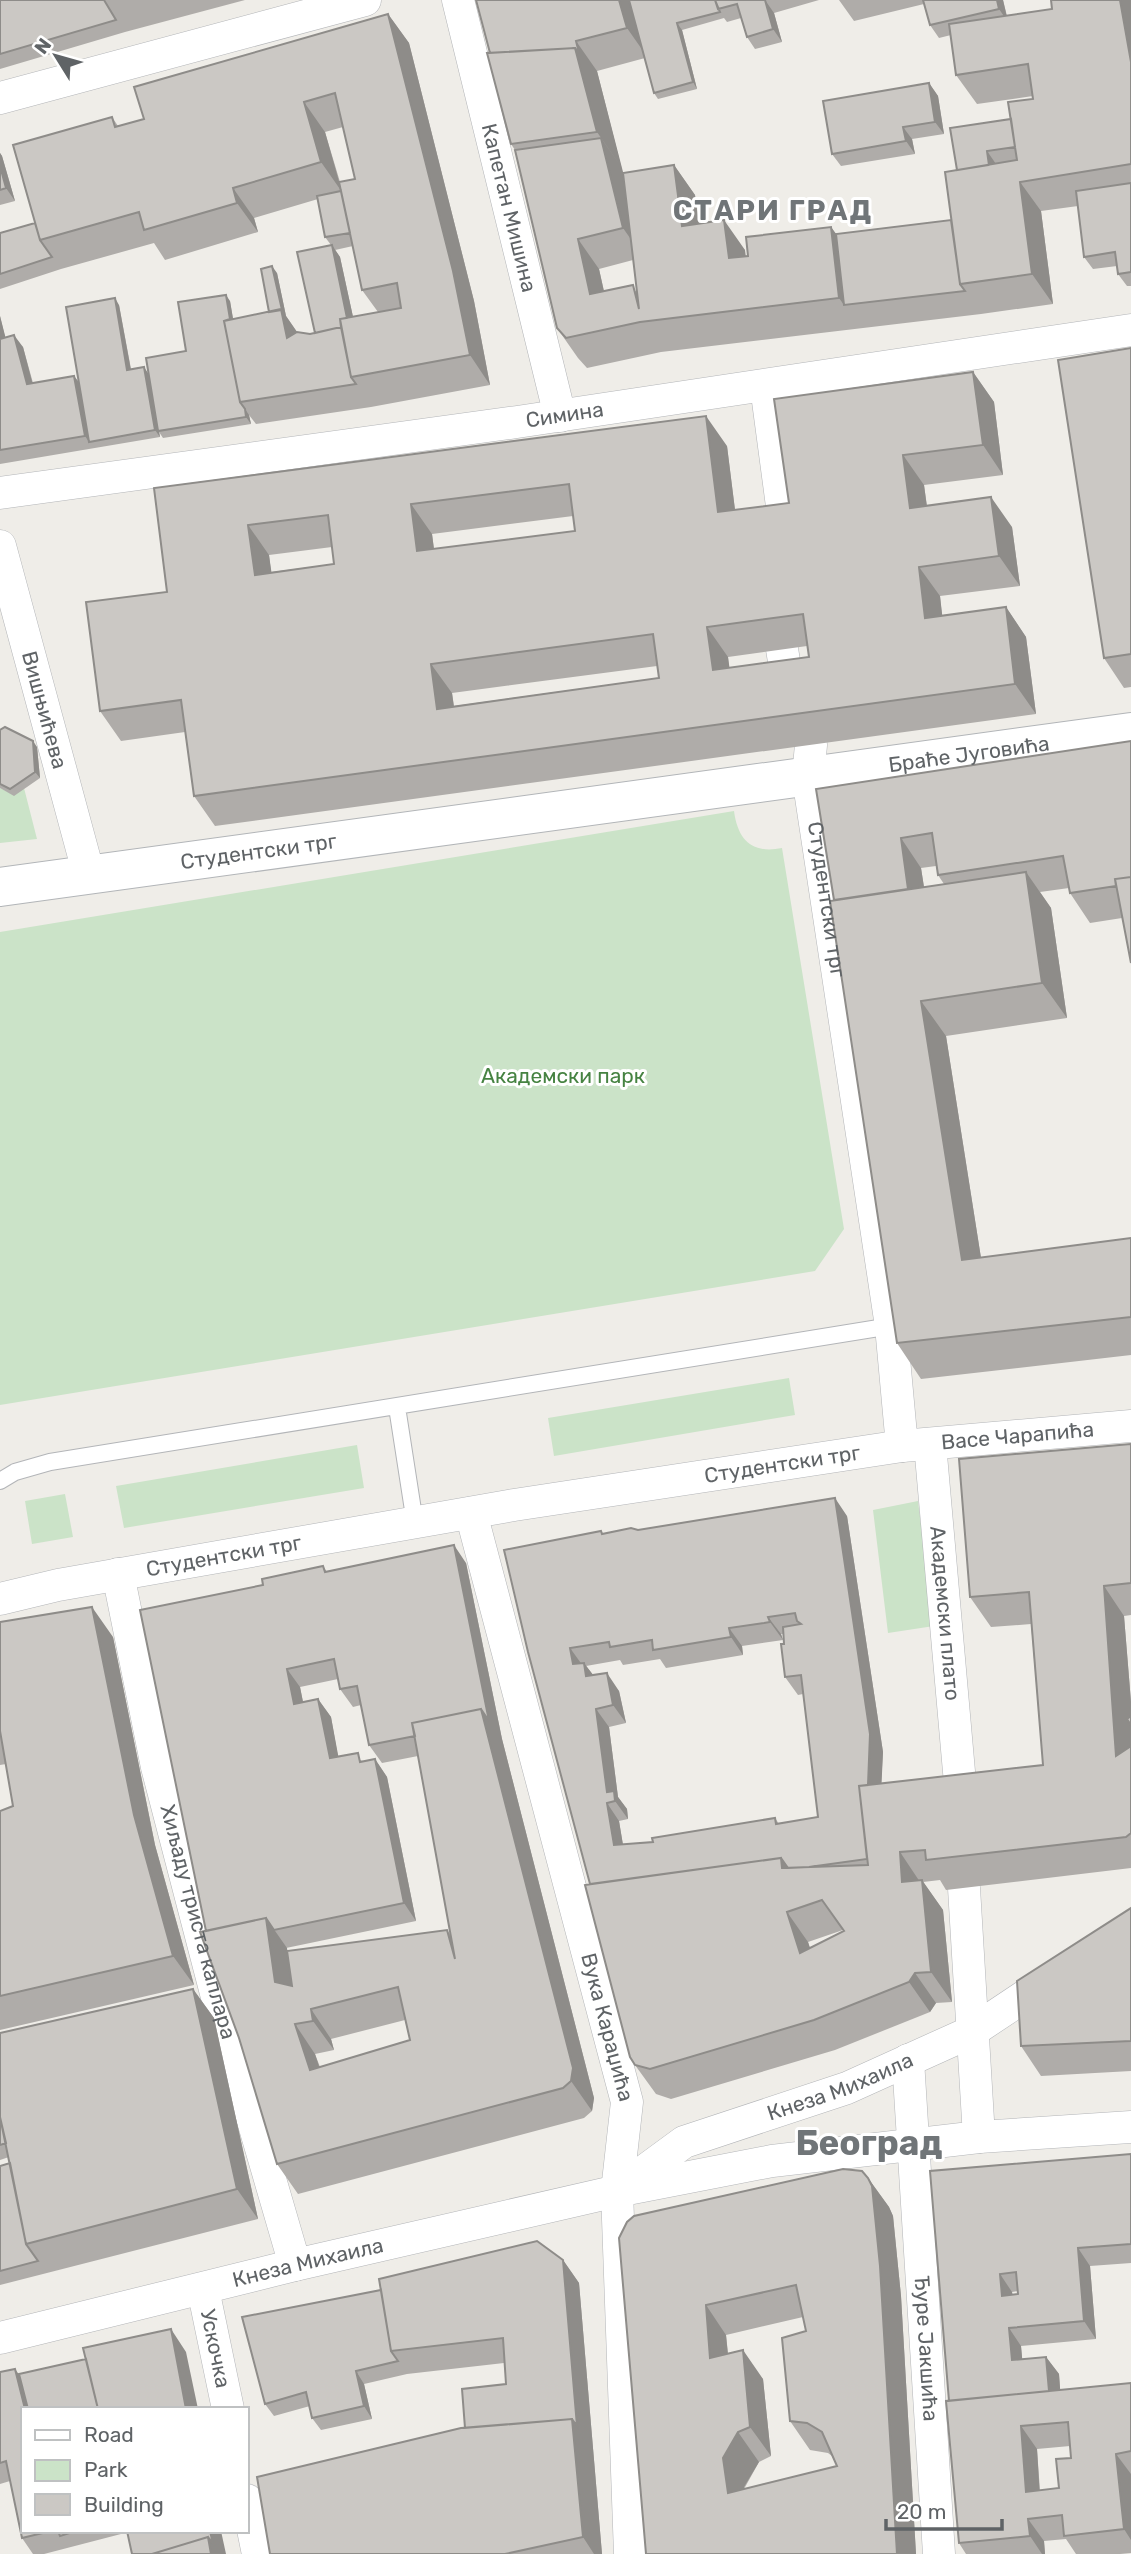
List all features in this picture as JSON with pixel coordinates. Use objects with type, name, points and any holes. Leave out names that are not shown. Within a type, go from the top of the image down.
[{"type":"street","points":[[0,98],[365,0]]},
{"type":"street","name":"Капетан Мишина","points":[[458,0],[560,416]]},
{"type":"street","name":"Симина","points":[[0,493],[560,416],[1131,330]]},
{"type":"street","points":[[758,387],[777,537]]},
{"type":"street","name":"Вишњићева","points":[[0,546],[89,875]]},
{"type":"street","points":[[791,649],[797,691]]},
{"type":"street","name":"Браће Југовића","points":[[806,761],[1131,732]]},
{"type":"street","name":"Студентски трг","points":[[0,887],[806,761],[891,1326],[916,1445],[471,1513],[118,1574],[0,1599]]},
{"type":"street","name":"Васе Чарапића","points":[[916,1445],[1131,1426]]},
{"type":"street","name":"Академски плато","points":[[916,1445],[960,1783]]},
{"type":"street","name":"Вука Караџића","points":[[471,1513],[627,2102],[617,2191],[630,2554]]},
{"type":"street","name":"Хиљаду триста каплара","points":[[118,1574],[204,2000],[295,2265]]},
{"type":"street","points":[[964,1888],[971,2032],[968,2081],[972,2131]]},
{"type":"street","name":"Кнеза Михаила","points":[[617,2191],[684,2142],[847,2088],[916,2093],[971,2032],[1074,1964]]},
{"type":"street","name":"Ђуре Јакшића","points":[[916,2093],[914,2144],[939,2554]]},
{"type":"street","name":"Кнеза Михаила","points":[[0,2338],[295,2265],[617,2191],[772,2161],[914,2144],[972,2131],[1131,2127]]},
{"type":"street","name":"Ускочка","points":[[203,2289],[228,2407]]},
{"type":"street","points":[[248,2505],[258,2554]]},
{"type":"lane","points":[[0,1480],[15,1472],[50,1462],[891,1326]]},
{"type":"lane","points":[[397,1407],[415,1523]]},
{"type":"green space","points":[[0,788],[14,795],[24,788],[37,839],[0,843]]},
{"type":"green space","name":"Академски парк","points":[[734,811],[739,830],[749,843],[763,849],[782,848],[844,1229],[815,1271],[0,1405],[0,932]]},
{"type":"green space","points":[[789,1378],[795,1415],[554,1456],[548,1418]]},
{"type":"green space","points":[[357,1445],[364,1488],[124,1528],[116,1486]]},
{"type":"green space","points":[[65,1494],[73,1537],[32,1544],[25,1501]]},
{"type":"green space","points":[[918,1501],[934,1626],[888,1633],[873,1510]]},
{"type":"building","points":[[0,0],[104,0],[116,20],[0,54]]},
{"type":"building","points":[[476,0],[619,0],[627,28],[576,41],[579,53],[575,48],[490,53]]},
{"type":"building","points":[[629,0],[715,0],[720,12],[677,23],[693,82],[654,93]]},
{"type":"building","points":[[715,0],[765,0],[773,29],[747,37],[737,4],[718,9]]},
{"type":"building","points":[[923,0],[997,0],[999,9],[930,25]]},
{"type":"building","points":[[1051,0],[1120,0],[1131,62],[1131,164],[1020,182],[1032,274],[960,284],[945,172],[1017,160],[1008,102],[1033,99],[1028,64],[956,75],[949,24],[1052,9]]},
{"type":"building","points":[[388,14],[453,271],[470,355],[351,377],[340,319],[401,308],[397,283],[362,290],[339,182],[355,179],[335,93],[304,102],[321,162],[233,188],[237,203],[144,230],[139,212],[40,240],[13,145],[112,117],[115,127],[144,119],[134,87]]},
{"type":"building","points":[[575,48],[597,132],[511,144],[487,53]]},
{"type":"building","points":[[929,83],[935,122],[903,127],[906,141],[832,154],[823,101]]},
{"type":"building","points":[[1011,119],[1015,147],[987,151],[989,165],[957,170],[950,128]]},
{"type":"building","points":[[601,138],[623,228],[578,239],[590,294],[633,285],[639,309],[623,173],[674,165],[682,226],[724,220],[729,258],[748,256],[746,237],[831,227],[839,298],[640,322],[566,338],[557,328],[515,150]]},
{"type":"building","points":[[0,166],[6,188],[0,190]]},
{"type":"building","points":[[1131,183],[1131,272],[1118,274],[1115,252],[1084,257],[1076,191]]},
{"type":"building","points":[[341,191],[350,233],[325,237],[317,196]]},
{"type":"building","points":[[951,220],[960,284],[965,291],[844,305],[836,234]]},
{"type":"building","points":[[35,223],[40,240],[52,257],[0,274],[0,233]]},
{"type":"building","points":[[332,245],[347,318],[340,319],[341,327],[315,333],[297,252]]},
{"type":"building","points":[[272,266],[282,310],[269,312],[261,269]]},
{"type":"building","points":[[226,295],[230,319],[224,321],[240,402],[246,417],[158,431],[146,358],[186,351],[178,302]]},
{"type":"building","points":[[115,298],[127,370],[144,367],[155,430],[89,442],[66,307]]},
{"type":"building","points":[[281,309],[287,338],[297,332],[310,334],[341,327],[351,377],[356,384],[240,402],[224,321]]},
{"type":"building","points":[[14,335],[27,384],[74,376],[85,436],[0,450],[0,339]]},
{"type":"building","points":[[1131,348],[1131,654],[1104,658],[1058,360]]},
{"type":"building","points":[[973,372],[983,445],[903,455],[910,508],[991,497],[999,556],[919,567],[925,618],[1006,607],[1015,684],[194,796],[181,700],[100,711],[86,602],[167,592],[154,488],[706,416],[718,512],[789,503],[774,399]],"holes":[[[569,484],[575,531],[417,551],[411,504]],[[328,515],[334,564],[255,575],[248,525]],[[803,614],[809,657],[713,670],[707,627]],[[653,634],[659,678],[437,709],[431,664]]]},
{"type":"building","points":[[5,727],[33,741],[35,772],[10,789],[0,784],[0,730]]},
{"type":"building","points":[[1131,741],[1131,877],[1115,879],[1116,886],[1070,893],[1063,856],[938,875],[932,833],[901,838],[908,889],[834,900],[816,789]]},
{"type":"building","points":[[1026,872],[1042,983],[921,1001],[962,1260],[1131,1238],[1131,1317],[897,1343],[830,901]]},
{"type":"building","points":[[1131,877],[1131,963],[1115,879]]},
{"type":"building","points":[[1131,1444],[1131,1583],[1104,1586],[1116,1756],[1131,1746],[1131,1833],[1126,1837],[926,1860],[925,1850],[900,1852],[902,1882],[922,1880],[931,1972],[915,1973],[909,1982],[814,2020],[650,2069],[635,2065],[630,2057],[585,1885],[781,1858],[782,1868],[868,1865],[859,1786],[1043,1765],[1029,1592],[970,1597],[959,1459]],"holes":[[[822,1900],[844,1931],[800,1953],[787,1912]]]},
{"type":"building","points":[[835,1498],[870,1734],[868,1785],[859,1786],[867,1859],[788,1868],[781,1858],[590,1884],[528,1652],[504,1550],[601,1531],[602,1534],[631,1528],[638,1530]],"holes":[[[795,1613],[801,1624],[783,1627],[784,1644],[781,1644],[785,1677],[801,1675],[818,1817],[776,1824],[775,1818],[652,1838],[653,1842],[614,1845],[607,1803],[615,1801],[614,1791],[607,1792],[596,1709],[613,1705],[607,1673],[586,1676],[584,1663],[573,1664],[570,1648],[609,1642],[610,1647],[652,1640],[653,1650],[731,1637],[729,1628],[770,1622],[768,1617]]]},
{"type":"building","points":[[454,1545],[489,1721],[481,1709],[412,1723],[415,1736],[369,1745],[357,1686],[340,1689],[334,1659],[287,1669],[294,1704],[318,1699],[330,1758],[358,1753],[360,1762],[375,1759],[404,1903],[274,1930],[266,1918],[206,1931],[140,1610],[263,1585],[262,1579],[323,1566],[325,1572]]},
{"type":"building","points":[[92,1607],[134,1815],[173,1956],[0,1996],[0,1811],[13,1806],[0,1731],[0,1622]]},
{"type":"building","points":[[481,1709],[573,2068],[571,2081],[563,2088],[277,2164],[239,2038],[200,1932],[266,1918],[275,1982],[292,1986],[287,1951],[447,1930],[455,1959],[412,1723]],"holes":[[[398,1987],[410,2040],[310,2070],[295,2024],[313,2021],[311,2009]]]},
{"type":"building","points":[[1131,1908],[1131,2041],[1021,2046],[1017,1981]]},
{"type":"building","points":[[193,1989],[237,2189],[26,2244],[0,2117],[0,2033]]},
{"type":"building","points":[[0,2117],[6,2143],[0,2145]]},
{"type":"building","points":[[1131,2154],[1131,2244],[1078,2248],[1084,2321],[1009,2328],[1012,2360],[1046,2357],[1049,2391],[949,2401],[930,2171]],"holes":[[[1016,2272],[1018,2294],[1002,2296],[1000,2274]]]},
{"type":"building","points":[[10,2163],[26,2244],[38,2261],[0,2271],[0,2166]]},
{"type":"building","points":[[843,2169],[862,2171],[868,2178],[872,2186],[880,2266],[897,2554],[646,2554],[619,2238],[627,2222],[634,2216]],"holes":[[[796,2285],[806,2331],[782,2338],[790,2421],[807,2423],[822,2432],[837,2466],[728,2493],[723,2458],[738,2432],[750,2427],[743,2350],[710,2358],[706,2305]]]},
{"type":"building","points":[[537,2241],[563,2260],[577,2426],[572,2419],[465,2428],[462,2389],[506,2384],[503,2338],[391,2351],[379,2279]]},
{"type":"building","points":[[381,2290],[391,2351],[398,2361],[356,2371],[364,2406],[312,2418],[306,2392],[265,2404],[242,2317]]},
{"type":"building","points":[[171,2329],[186,2407],[98,2407],[83,2348]]},
{"type":"building","points":[[86,2359],[98,2407],[27,2407],[19,2374]]},
{"type":"building","points":[[15,2369],[24,2407],[21,2407],[21,2533],[43,2533],[22,2538],[6,2461],[0,2463],[0,2372]]},
{"type":"building","points":[[1131,2383],[1131,2451],[1116,2454],[1124,2529],[1064,2536],[1062,2515],[1028,2519],[1030,2536],[959,2543],[946,2401]],"holes":[[[1068,2422],[1071,2458],[1056,2459],[1059,2488],[1026,2492],[1021,2426]]]},
{"type":"building","points":[[572,2419],[583,2537],[505,2554],[270,2554],[257,2477],[461,2428]]},
{"type":"building","points":[[127,2533],[210,2533],[213,2544],[208,2537],[152,2554],[132,2554]]},
{"type":"building","points":[[208,2537],[211,2554],[152,2554]]},
{"type":"district","name":"СТАРИ ГРАД","points":[[773,210]]},
{"type":"district","name":"Београд","points":[[869,2143]]}]
